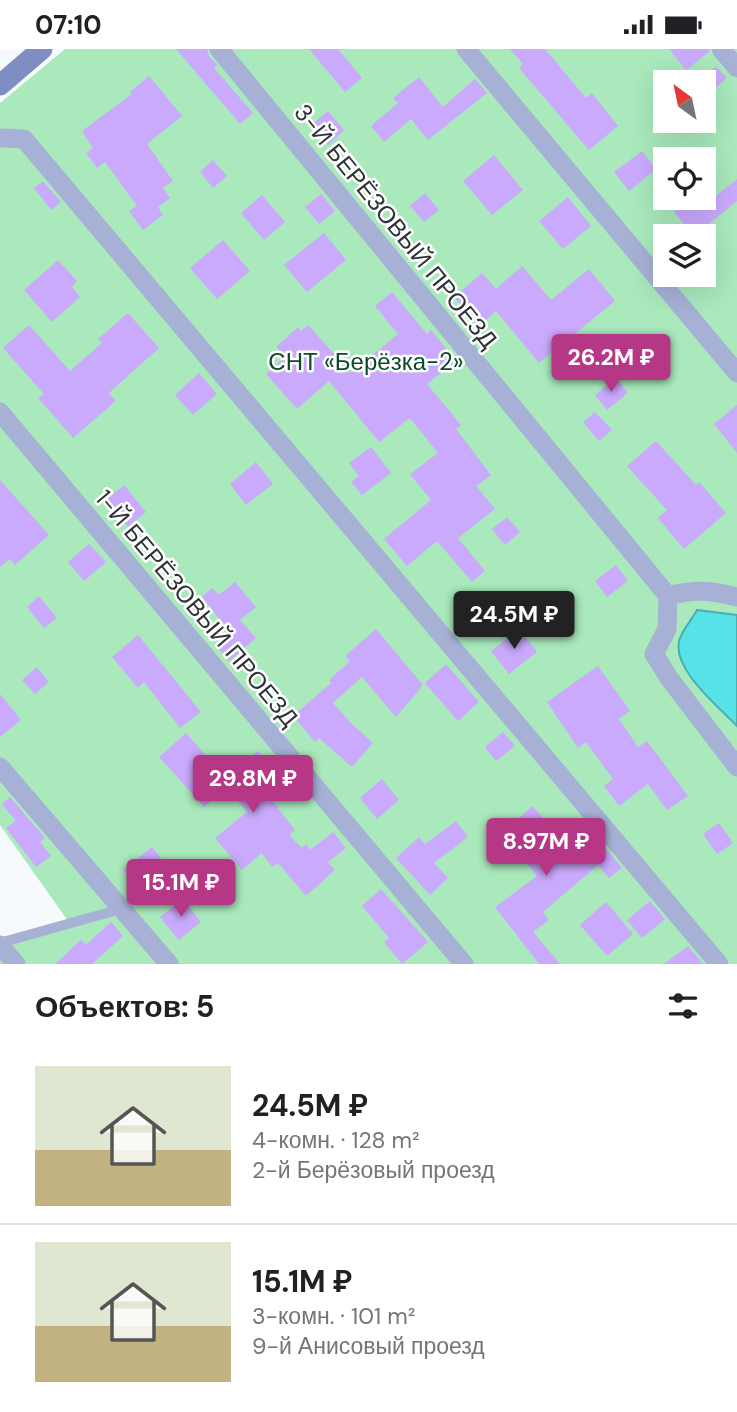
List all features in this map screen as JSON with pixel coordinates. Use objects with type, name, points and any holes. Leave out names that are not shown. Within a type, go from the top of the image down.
[{"type":"street","points":[[0,85],[42,49]]},
{"type":"street","name":"3-Й БЕРЁЗОВЫЙ ПРОЕЗД","points":[[219,49],[668,596]]},
{"type":"street","points":[[466,49],[737,373]]},
{"type":"street","points":[[721,49],[737,68]]},
{"type":"street","points":[[1,137],[24,139],[719,964]]},
{"type":"street","name":"1-Й БЕРЁЗОВЫЙ ПРОЕЗД","points":[[0,412],[464,964]]},
{"type":"street","points":[[737,597],[694,590],[668,596],[667,629],[654,654],[669,678],[737,767]]},
{"type":"street","points":[[0,767],[169,964]]},
{"type":"street","points":[[0,944],[16,964]]},
{"type":"lane","points":[[0,944],[121,909]]},
{"type":"green space","name":"СНТ «Берёзка-2»","points":[[65,49],[737,49],[737,964],[0,964],[0,938],[68,921],[0,825],[0,103]]},
{"type":"water","points":[[697,610],[737,615],[737,726],[698,686],[682,661],[680,638]]},
{"type":"building","points":[[176,49],[207,49],[217,65],[214,68],[253,113],[240,124]]},
{"type":"building","points":[[309,49],[338,49],[362,78],[345,92]]},
{"type":"building","points":[[510,49],[545,49],[586,98],[592,93],[618,126],[589,150],[519,68],[523,64]]},
{"type":"building","points":[[669,49],[709,49],[709,52],[686,70]]},
{"type":"building","points":[[716,66],[727,78],[716,87],[716,70],[711,70]]},
{"type":"building","points":[[149,76],[182,116],[147,144],[173,181],[163,188],[170,198],[158,207],[163,215],[143,230],[129,211],[137,206],[105,162],[97,168],[86,153],[93,148],[82,131],[132,94],[130,92]]},
{"type":"building","points":[[419,77],[443,107],[475,79],[487,93],[428,140],[411,119],[384,142],[371,126],[398,103],[393,98]]},
{"type":"building","points":[[328,111],[344,130],[328,145],[311,125]]},
{"type":"building","points":[[642,151],[653,165],[653,171],[629,191],[614,172]]},
{"type":"building","points":[[494,155],[523,190],[492,215],[463,181]]},
{"type":"building","points":[[213,160],[227,176],[213,188],[200,172]]},
{"type":"building","points":[[737,179],[737,201],[709,224],[684,224],[674,212],[716,210],[716,196]]},
{"type":"building","points":[[43,181],[61,202],[51,210],[34,188]]},
{"type":"building","points":[[425,193],[439,210],[424,222],[410,206]]},
{"type":"building","points":[[321,194],[335,211],[319,224],[305,207]]},
{"type":"building","points":[[262,195],[285,222],[264,240],[241,213]]},
{"type":"building","points":[[568,197],[591,226],[563,249],[539,221]]},
{"type":"building","points":[[324,233],[346,260],[307,292],[284,265]]},
{"type":"building","points":[[223,240],[250,271],[217,299],[190,268]]},
{"type":"building","points":[[58,260],[77,281],[72,287],[80,297],[52,322],[24,290]]},
{"type":"building","points":[[522,266],[551,300],[589,269],[615,301],[539,363],[496,311],[479,326],[454,297],[482,273],[496,289]]},
{"type":"building","points":[[392,292],[427,334],[431,330],[456,361],[427,384],[461,425],[456,429],[491,475],[476,486],[495,509],[458,538],[485,571],[472,582],[437,541],[407,566],[384,539],[431,500],[410,474],[438,453],[410,418],[379,442],[329,381],[297,409],[266,374],[285,357],[276,347],[298,327],[301,331],[308,325],[351,373],[398,334],[375,306]]},
{"type":"building","points":[[128,313],[159,348],[109,393],[116,401],[73,438],[38,398],[44,394],[3,348],[29,325],[70,371],[102,343],[98,339]]},
{"type":"building","points":[[199,373],[217,394],[193,415],[175,395]]},
{"type":"building","points":[[616,378],[628,393],[607,410],[595,395]]},
{"type":"building","points":[[737,405],[737,453],[714,424]]},
{"type":"building","points":[[595,412],[612,430],[599,441],[583,422]]},
{"type":"building","points":[[656,441],[696,485],[699,482],[726,513],[684,549],[658,518],[667,510],[627,466]]},
{"type":"building","points":[[371,447],[391,473],[362,495],[351,482],[359,476],[349,463]]},
{"type":"building","points":[[256,462],[273,484],[246,505],[230,484]]},
{"type":"building","points":[[0,480],[49,535],[15,565],[10,559],[0,567]]},
{"type":"building","points":[[124,485],[146,512],[128,527],[106,500]]},
{"type":"building","points":[[507,517],[520,532],[505,545],[492,529]]},
{"type":"building","points":[[89,544],[106,562],[84,581],[68,562]]},
{"type":"building","points":[[616,565],[628,581],[607,597],[595,581]]},
{"type":"building","points":[[235,582],[256,607],[240,620],[256,638],[229,661],[216,646],[231,633],[202,597],[212,588],[219,595]]},
{"type":"building","points":[[39,596],[57,618],[44,628],[27,607]]},
{"type":"building","points":[[376,629],[423,685],[396,717],[362,677],[333,703],[373,743],[352,767],[319,738],[315,742],[293,716],[331,683],[329,680],[350,661],[345,656]]},
{"type":"building","points":[[519,629],[537,652],[509,674],[491,651]]},
{"type":"building","points":[[138,635],[201,712],[180,728],[144,682],[138,688],[112,657]]},
{"type":"building","points":[[446,664],[479,702],[458,721],[425,683]]},
{"type":"building","points":[[598,666],[630,711],[619,719],[638,747],[647,741],[688,796],[667,810],[648,784],[619,806],[604,786],[613,779],[586,742],[578,748],[547,702]]},
{"type":"building","points":[[37,667],[49,682],[35,694],[22,680]]},
{"type":"building","points":[[0,694],[21,720],[0,737]]},
{"type":"building","points":[[503,732],[515,746],[496,761],[485,747]]},
{"type":"building","points":[[186,733],[225,777],[258,751],[276,774],[261,786],[295,830],[289,835],[302,848],[306,844],[310,850],[333,832],[346,848],[328,862],[335,870],[306,896],[278,863],[272,867],[262,853],[242,870],[215,838],[247,812],[227,787],[204,807],[159,757]]},
{"type":"building","points":[[382,779],[399,800],[377,819],[360,798]]},
{"type":"building","points":[[10,797],[45,838],[40,842],[51,856],[36,867],[6,828],[16,821],[2,804]]},
{"type":"building","points":[[533,806],[575,858],[598,839],[622,868],[609,878],[598,865],[543,912],[549,920],[533,932],[560,964],[539,964],[495,907],[537,876],[502,832]]},
{"type":"building","points":[[456,821],[468,837],[434,863],[448,878],[430,895],[396,858],[419,837],[425,844]]},
{"type":"building","points":[[719,823],[733,843],[717,854],[703,834]]},
{"type":"building","points":[[152,847],[164,862],[136,885],[123,870]]},
{"type":"building","points":[[381,889],[428,942],[402,964],[384,942],[389,938],[362,906]]},
{"type":"building","points":[[183,899],[201,922],[179,940],[160,917]]},
{"type":"building","points":[[650,901],[665,919],[642,938],[627,920]]},
{"type":"building","points":[[606,902],[633,934],[607,956],[580,925]]},
{"type":"building","points":[[111,922],[123,936],[92,964],[55,964],[81,940],[86,945]]},
{"type":"building","points":[[688,946],[703,964],[664,964]]}]
